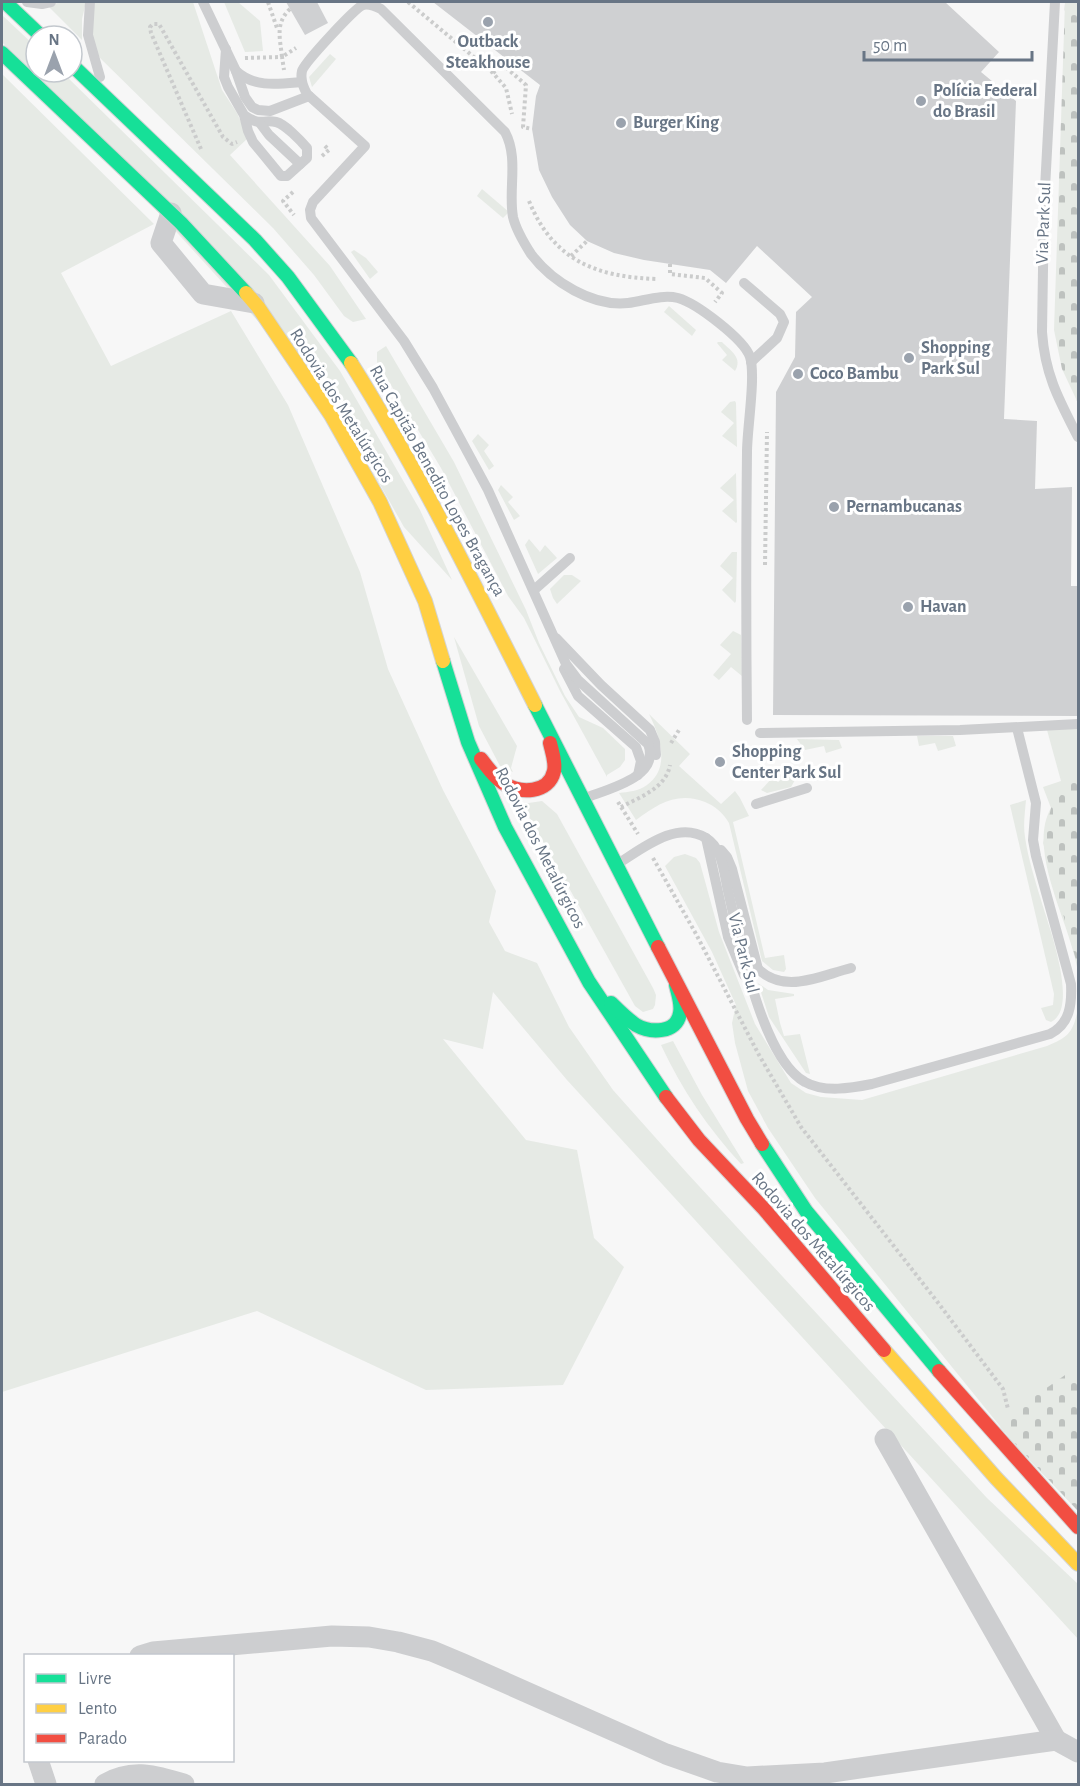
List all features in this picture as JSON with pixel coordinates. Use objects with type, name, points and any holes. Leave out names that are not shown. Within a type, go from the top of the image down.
[{"type":"main road","points":[[5,2],[28,24]]},
{"type":"main road","name":"Rodovia dos Metalúrgicos","points":[[2,53],[171,213],[254,303],[330,415],[380,502],[425,601],[468,742],[505,827],[589,982],[635,1054],[699,1140],[724,1169],[764,1209],[932,1407],[1078,1564]]},
{"type":"main road","name":"Rua Capitão Benedito Lopes Bragança","points":[[84,77],[255,240],[294,285],[343,350],[374,400],[454,545],[675,981]]},
{"type":"main road","points":[[468,742],[496,778],[507,786],[529,791],[547,784],[555,769],[555,760],[545,728]]},
{"type":"main road","points":[[589,982],[633,1023],[644,1029],[657,1031],[675,1024],[679,1017],[680,1007],[675,981]]},
{"type":"main road","name":"Rodovia dos Metalúrgicos","points":[[675,981],[747,1119],[806,1211],[968,1405],[1078,1527]]},
{"type":"street","points":[[171,213],[161,243],[202,294],[254,303]]},
{"type":"street","points":[[885,1439],[1056,1740],[1078,1752]]},
{"type":"street","points":[[146,1654],[332,1636],[369,1637],[398,1642],[432,1651],[666,1754],[717,1772],[747,1777],[825,1773],[1056,1740]]},
{"type":"street","points":[[38,1762],[45,1785]]},
{"type":"street","points":[[105,1785],[126,1775],[141,1774],[184,1785]]},
{"type":"lane","points":[[27,2],[42,4],[51,2]]},
{"type":"lane","points":[[90,2],[88,35],[92,55],[101,80],[122,113]]},
{"type":"lane","points":[[203,2],[236,70],[245,97],[252,107],[270,111],[309,96]]},
{"type":"lane","name":"Via Park Sul","points":[[1055,2],[1044,207],[1042,332],[1043,349],[1053,387],[1078,438]]},
{"type":"lane","points":[[642,772],[651,755],[645,740],[578,680],[555,643],[534,590],[488,490],[433,388],[404,341],[311,218],[310,210],[313,202],[365,146],[309,96],[302,82],[303,70],[357,9],[365,4],[376,6],[505,132],[512,151],[513,217],[522,239],[539,263],[562,281],[596,300],[623,303],[665,297],[685,300],[737,339],[747,351],[751,363],[747,459],[747,720]]},
{"type":"lane","points":[[226,49],[224,77],[244,114],[253,142],[278,173],[287,176],[300,164],[308,154],[308,150],[281,123],[260,123]]},
{"type":"lane","points":[[236,70],[248,79],[264,84],[302,82]]},
{"type":"lane","points":[[244,114],[260,123],[269,135],[300,164]]},
{"type":"lane","points":[[744,283],[780,314],[784,322],[777,338],[751,363]]},
{"type":"lane","points":[[534,590],[570,558]]},
{"type":"lane","points":[[550,631],[601,685],[651,730],[656,750],[654,760],[642,772],[582,800]]},
{"type":"lane","points":[[760,733],[1017,728],[1078,724]]},
{"type":"lane","name":"Via Park Sul","points":[[708,840],[720,857],[755,997],[767,1029],[788,1066],[800,1079],[816,1086],[853,1087],[1039,1038],[1063,1026],[1071,1003],[1071,984],[1034,848],[1036,803],[1017,728]]},
{"type":"lane","points":[[756,804],[807,788]]},
{"type":"lane","points":[[616,864],[668,835],[687,832],[708,840],[723,852],[730,863],[758,969]]},
{"type":"lane","points":[[708,840],[728,937],[755,997]]},
{"type":"lane","points":[[740,941],[758,969],[774,981],[791,982],[851,968]]},
{"type":"path","points":[[268,2],[279,32],[282,57]]},
{"type":"path","points":[[408,2],[493,73],[506,88],[513,117]]},
{"type":"path","points":[[279,32],[282,17],[290,9]]},
{"type":"path","points":[[493,73],[502,64],[526,86],[523,127],[532,129]]},
{"type":"path","points":[[525,191],[533,211],[546,232],[584,266],[610,275],[656,279]]},
{"type":"path","points":[[571,256],[587,241]]},
{"type":"path","points":[[670,264],[670,274],[705,278],[722,293],[714,303]]},
{"type":"path","points":[[680,281],[691,282]]},
{"type":"path","points":[[707,296],[723,310]]},
{"type":"path","points":[[765,566],[766,427]]},
{"type":"green space","points":[[60,2],[86,2],[82,24],[66,24],[48,6]]},
{"type":"green space","points":[[95,2],[193,2],[222,90],[237,113],[248,138],[230,155],[330,266],[366,319],[353,322],[344,316],[314,275],[273,228],[100,58],[94,45],[92,31]]},
{"type":"green space","points":[[224,2],[238,2],[260,21],[263,51],[245,52]]},
{"type":"green space","points":[[1065,2],[1078,2],[1078,403],[1062,369],[1054,330]]},
{"type":"green space","points":[[2,15],[24,36],[24,66],[2,42]]},
{"type":"green space","points":[[330,54],[336,59],[312,87],[309,77]]},
{"type":"green space","points":[[2,74],[154,224],[61,273],[111,366],[231,311],[288,405],[360,572],[388,669],[443,790],[496,891],[489,922],[505,951],[537,963],[569,1027],[613,1090],[987,1498],[1078,1584],[1078,1639],[567,1080],[493,992],[483,1049],[443,1039],[526,1140],[577,1150],[594,1238],[624,1267],[563,1385],[426,1390],[257,1311],[2,1392]]},
{"type":"green space","points":[[41,84],[74,84],[269,275],[340,371],[420,510],[452,580],[404,527],[335,405]]},
{"type":"green space","points":[[482,189],[509,212],[503,218],[477,196]]},
{"type":"green space","points":[[354,250],[366,258],[378,272],[370,279],[351,252]]},
{"type":"green space","points":[[669,306],[696,330],[692,336],[664,312]]},
{"type":"green space","points":[[718,342],[722,342],[737,358],[735,371],[722,360],[727,355]]},
{"type":"green space","points":[[386,346],[454,462],[565,696],[579,717],[603,728],[625,749],[625,760],[607,777],[560,691],[524,618],[508,596],[441,468],[377,362],[377,352]]},
{"type":"green space","points":[[735,401],[737,447],[722,436],[734,423],[721,412],[730,402]]},
{"type":"green space","points":[[478,434],[489,445],[484,451],[494,466],[489,470],[472,441]]},
{"type":"green space","points":[[736,473],[736,523],[722,511],[734,500],[720,488]]},
{"type":"green space","points":[[501,485],[513,497],[508,502],[520,516],[514,520],[498,490]]},
{"type":"green space","points":[[529,539],[540,552],[545,545],[557,558],[538,574],[525,545]]},
{"type":"green space","points":[[732,552],[737,552],[735,603],[722,590],[733,578],[720,566]]},
{"type":"green space","points":[[564,575],[572,575],[581,581],[557,604],[550,589]]},
{"type":"green space","points":[[733,631],[741,635],[742,676],[731,667],[719,680],[713,675],[731,654],[720,645]]},
{"type":"green space","points":[[454,637],[517,746],[511,768],[513,772],[500,766],[479,726]]},
{"type":"green space","points":[[649,714],[690,754],[679,766],[721,804],[735,791],[740,798],[749,816],[733,822],[765,958],[784,955],[786,969],[784,972],[773,970],[762,961],[729,823],[721,813],[705,802],[686,798],[660,804],[636,820],[619,793],[644,787],[659,770],[660,742]]},
{"type":"green space","points":[[1078,728],[1078,973],[1047,867],[1044,846],[1045,826],[1051,808],[1043,787],[1061,781],[1047,730]]},
{"type":"green space","points":[[917,736],[953,736],[956,746],[938,751],[935,743],[919,746]]},
{"type":"green space","points":[[797,739],[839,740],[842,748],[826,753],[824,746],[805,750]]},
{"type":"green space","points":[[791,772],[795,780],[791,787],[767,793],[761,790],[772,778],[778,782]]},
{"type":"green space","points":[[1078,772],[1078,967],[1043,843],[1051,808]]},
{"type":"green space","points":[[1026,800],[1024,828],[1026,845],[1060,965],[1063,1000],[1059,1014],[1051,1022],[1046,1020],[1041,1008],[1053,1005],[1054,994],[1010,805]]},
{"type":"green space","points":[[542,801],[557,814],[653,988],[656,995],[653,1009],[643,1012],[635,1006],[522,804]]},
{"type":"green space","points":[[685,854],[696,858],[700,863],[719,932],[755,1024],[791,1083],[806,1093],[821,1097],[862,1100],[1047,1046],[1069,1033],[1078,1009],[1078,1511],[1016,1446],[815,1198],[768,1128],[748,1091],[735,1043],[732,1023],[736,1005],[712,952],[665,866],[674,857]]},
{"type":"green space","points":[[758,983],[768,990],[794,994],[794,996],[775,999],[784,1036],[800,1034],[810,1074],[806,1073],[769,1017]]},
{"type":"green space","points":[[673,1041],[702,1095],[744,1163],[741,1164],[718,1137],[696,1108],[678,1078],[661,1045]]},
{"type":"green space","points":[[1078,1366],[1078,1511],[1000,1427],[1025,1403]]},
{"type":"building","points":[[286,2],[317,2],[328,23],[305,35]]},
{"type":"building","name":"Shopping Park Sul","points":[[433,2],[945,2],[999,52],[981,72],[1016,101],[1004,419],[1037,421],[1035,489],[1072,487],[1071,586],[1078,586],[1078,716],[773,715],[776,392],[795,357],[796,312],[812,297],[757,246],[726,283],[710,270],[614,253],[587,241],[570,225],[552,197],[539,170],[532,129],[536,96],[540,85]]},
{"type":"traffic: fast","points":[[5,2],[28,24]]},
{"type":"traffic: fast","points":[[2,53],[181,223],[246,293]]},
{"type":"traffic: fast","points":[[84,76],[255,240],[288,277],[351,363]]},
{"type":"traffic: fast","points":[[443,661],[468,742],[505,827],[589,982],[666,1097]]},
{"type":"traffic: fast","points":[[535,705],[658,947]]},
{"type":"traffic: fast","points":[[611,1003],[636,1025],[642,1028],[662,1030],[674,1025],[678,1020],[680,1003],[676,985]]},
{"type":"traffic: fast","points":[[762,1144],[806,1211],[939,1371]]},
{"type":"traffic: slow","points":[[246,293],[258,307],[331,415],[380,502],[425,601],[443,661]]},
{"type":"traffic: slow","points":[[351,363],[424,489],[535,705]]},
{"type":"traffic: slow","points":[[884,1350],[996,1478],[1078,1564]]},
{"type":"traffic: jam","points":[[481,759],[503,783],[517,789],[533,790],[546,784],[554,771],[550,743]]},
{"type":"traffic: jam","points":[[658,947],[762,1144]]},
{"type":"traffic: jam","points":[[666,1097],[699,1140],[764,1209],[884,1350]]},
{"type":"traffic: jam","points":[[939,1371],[1078,1527]]},
{"type":"place","name":"Outback Steakhouse","points":[[488,22]]},
{"type":"place","name":"Polícia Federal do Brasil","points":[[921,101]]},
{"type":"place","name":"Burger King","points":[[621,123]]},
{"type":"place","name":"Shopping Park Sul","points":[[909,358]]},
{"type":"place","name":"Coco Bambu","points":[[798,374]]},
{"type":"place","name":"Pernambucanas","points":[[834,507]]},
{"type":"place","name":"Havan","points":[[908,607]]},
{"type":"place","name":"Shopping Center Park Sul","points":[[720,762]]}]
